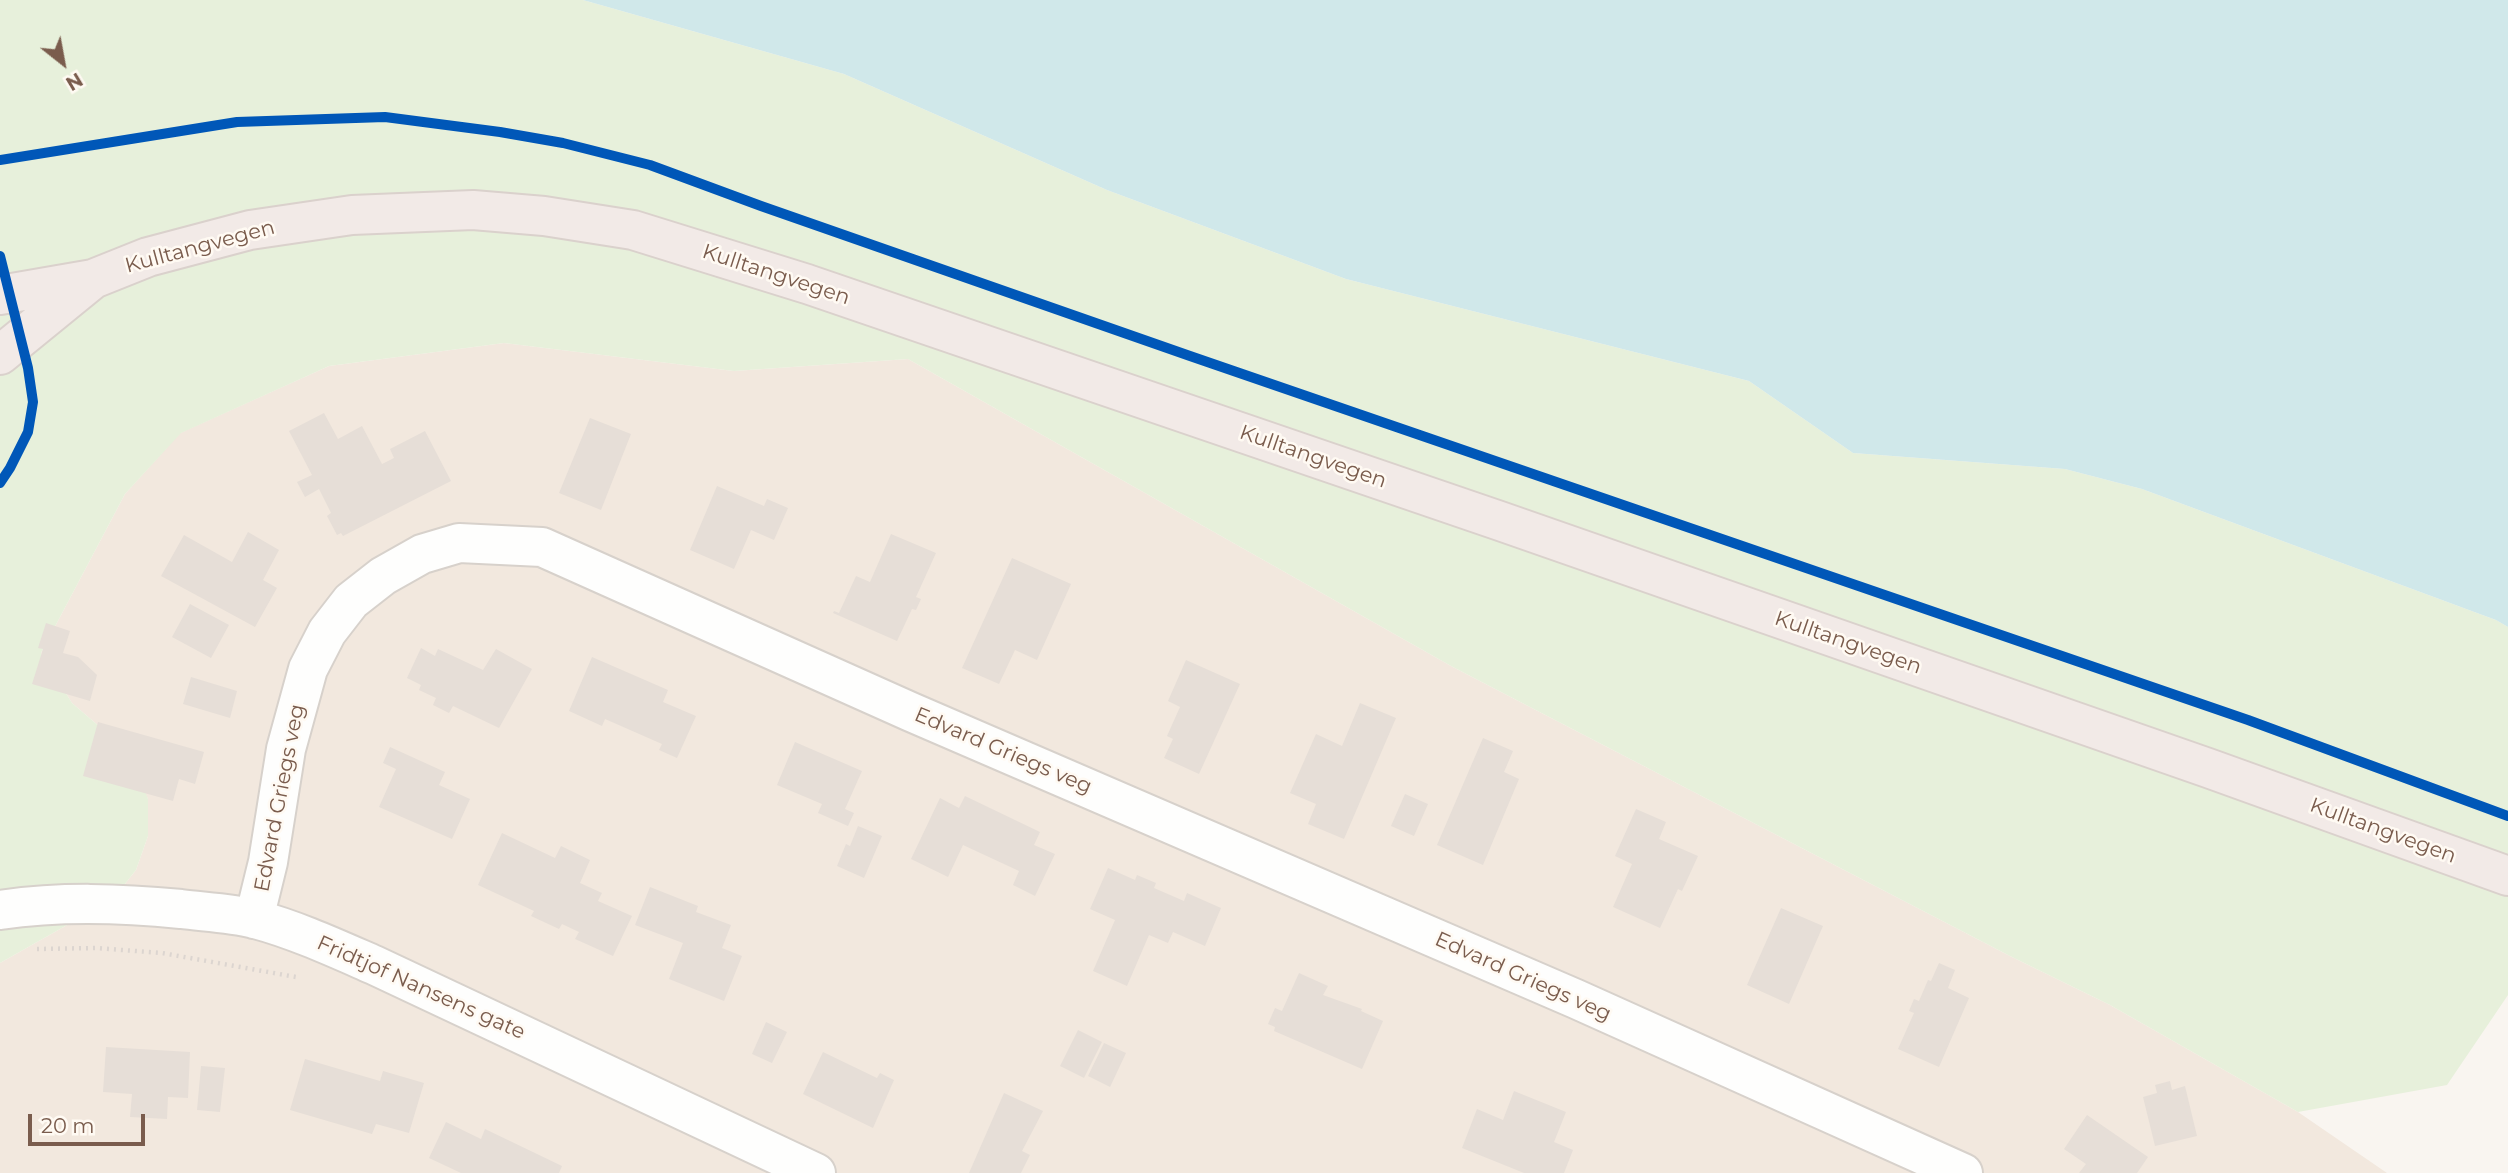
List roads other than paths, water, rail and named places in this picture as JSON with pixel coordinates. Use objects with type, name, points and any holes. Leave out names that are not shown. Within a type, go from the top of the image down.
[{"type":"highway","name":"Kulltangvegen","points":[[0,295],[93,279],[148,257],[262,227],[352,215],[473,210],[544,216],[633,230],[821,288],[1487,517],[2208,768],[2508,876]]},
{"type":"highway","name":"Kulltangvegen","points":[[0,355],[93,279]]},
{"type":"street","name":"Edvard Griegs veg","points":[[254,919],[268,862],[286,749],[308,669],[327,632],[351,601],[383,576],[422,554],[459,543],[542,547],[911,712],[1576,999],[1963,1173]]},
{"type":"street","name":"Fridtjof Nansens gate","points":[[0,910],[42,904],[96,903],[186,910],[254,919],[311,938],[374,965],[816,1173]]},
{"type":"water","points":[[583,0],[2508,0],[2508,627],[2496,620],[2142,489],[2065,469],[1853,453],[1749,381],[1346,279],[1107,190],[844,74]]}]
